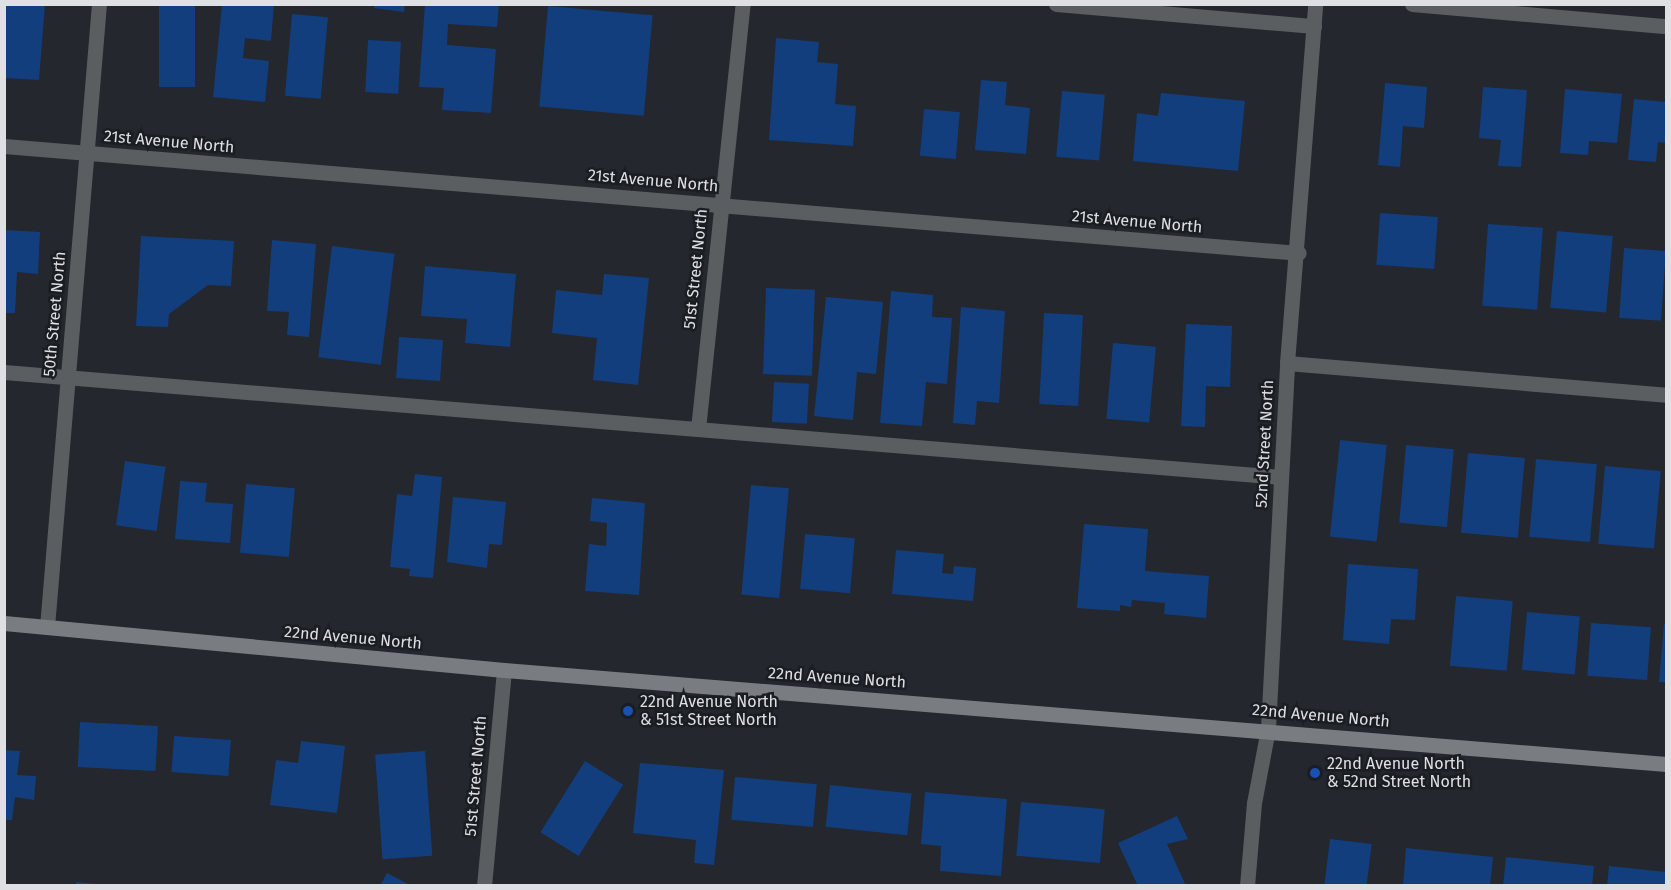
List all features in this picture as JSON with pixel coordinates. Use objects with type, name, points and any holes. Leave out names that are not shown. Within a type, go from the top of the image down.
[{"type":"main road","name":"22nd Avenue North","points":[[4,623],[504,670],[1268,729],[1666,764]]},
{"type":"street","name":"50th Street North","points":[[47,627],[99,4]]},
{"type":"street","name":"51st Street North","points":[[698,429],[743,4]]},
{"type":"street","points":[[1056,4],[1314,26]]},
{"type":"street","name":"52nd Street North","points":[[1247,885],[1254,803],[1268,729],[1287,363],[1299,253],[1316,4]]},
{"type":"street","points":[[1412,4],[1666,26]]},
{"type":"street","name":"21st Avenue North","points":[[4,146],[1299,253]]},
{"type":"street","points":[[1287,363],[1666,395]]},
{"type":"street","points":[[4,372],[1281,477]]},
{"type":"street","name":"51st Street North","points":[[484,885],[504,670]]},
{"type":"building","points":[[4,4],[45,4],[39,80],[4,78]]},
{"type":"building","points":[[159,4],[195,4],[195,87],[159,87]]},
{"type":"building","points":[[222,4],[274,4],[271,41],[245,38],[243,58],[269,61],[265,102],[213,97]]},
{"type":"building","points":[[375,4],[405,4],[404,12],[374,8]]},
{"type":"building","points":[[425,4],[499,4],[497,27],[448,24],[447,45],[496,49],[491,113],[442,110],[444,88],[419,87]]},
{"type":"building","points":[[548,6],[653,15],[644,116],[539,107]]},
{"type":"building","points":[[292,14],[328,17],[321,99],[285,96]]},
{"type":"building","points":[[776,38],[819,42],[817,62],[838,64],[835,104],[856,106],[853,146],[769,140]]},
{"type":"building","points":[[368,40],[401,42],[398,94],[365,92]]},
{"type":"building","points":[[981,80],[1007,82],[1005,105],[1030,108],[1026,154],[975,150]]},
{"type":"building","points":[[1385,83],[1427,87],[1424,128],[1403,126],[1400,167],[1378,165]]},
{"type":"building","points":[[1483,87],[1527,90],[1521,167],[1498,166],[1501,140],[1479,138]]},
{"type":"building","points":[[1565,89],[1622,94],[1617,143],[1589,141],[1588,155],[1560,153]]},
{"type":"building","points":[[1062,91],[1105,95],[1099,160],[1056,157]]},
{"type":"building","points":[[1161,93],[1245,101],[1238,171],[1133,161],[1137,113],[1158,116]]},
{"type":"building","points":[[1634,99],[1666,102],[1666,143],[1658,142],[1656,162],[1628,160]]},
{"type":"building","points":[[924,109],[960,112],[956,159],[920,156]]},
{"type":"building","points":[[1380,213],[1438,217],[1434,269],[1376,265]]},
{"type":"building","points":[[1488,224],[1543,228],[1537,310],[1482,306]]},
{"type":"building","points":[[4,230],[40,232],[38,274],[17,272],[15,313],[4,313]]},
{"type":"building","points":[[1557,231],[1613,236],[1606,313],[1550,308]]},
{"type":"building","points":[[141,236],[234,241],[231,286],[208,285],[169,314],[168,327],[136,326]]},
{"type":"building","points":[[272,240],[316,244],[309,337],[287,335],[289,312],[267,311]]},
{"type":"building","points":[[332,246],[395,254],[381,365],[318,357]]},
{"type":"building","points":[[1624,248],[1666,251],[1661,321],[1619,318]]},
{"type":"building","points":[[425,266],[516,274],[510,347],[465,343],[467,319],[421,316]]},
{"type":"building","points":[[604,274],[649,278],[638,385],[593,380],[597,338],[552,333],[556,290],[602,295]]},
{"type":"building","points":[[766,288],[815,290],[812,376],[763,374]]},
{"type":"building","points":[[891,291],[933,295],[932,317],[952,318],[947,384],[926,382],[922,426],[880,423]]},
{"type":"building","points":[[826,297],[883,302],[876,374],[857,372],[853,420],[814,416]]},
{"type":"building","points":[[961,307],[1005,311],[999,403],[977,401],[975,425],[953,423]]},
{"type":"building","points":[[1044,313],[1083,315],[1078,406],[1039,404]]},
{"type":"building","points":[[1186,324],[1232,326],[1230,387],[1206,386],[1205,427],[1181,426]]},
{"type":"building","points":[[399,337],[443,340],[440,381],[396,378]]},
{"type":"building","points":[[1113,343],[1156,347],[1149,422],[1106,419]]},
{"type":"building","points":[[774,382],[809,384],[807,424],[772,422]]},
{"type":"building","points":[[1340,440],[1387,445],[1377,541],[1330,536]]},
{"type":"building","points":[[1406,445],[1454,449],[1447,527],[1399,523]]},
{"type":"building","points":[[1468,453],[1525,458],[1518,538],[1461,533]]},
{"type":"building","points":[[1536,459],[1597,464],[1590,542],[1529,537]]},
{"type":"building","points":[[125,461],[166,467],[157,531],[116,525]]},
{"type":"building","points":[[1605,466],[1661,471],[1654,549],[1598,544]]},
{"type":"building","points":[[415,474],[442,477],[433,578],[409,576],[410,569],[390,567],[397,494],[412,496]]},
{"type":"building","points":[[180,481],[207,483],[205,502],[233,504],[230,543],[175,539]]},
{"type":"building","points":[[246,484],[295,488],[289,557],[240,553]]},
{"type":"building","points":[[751,485],[789,488],[779,598],[741,595]]},
{"type":"building","points":[[453,497],[506,502],[502,545],[489,544],[487,568],[447,562]]},
{"type":"building","points":[[592,498],[645,503],[639,595],[585,591],[589,544],[606,546],[607,523],[590,521]]},
{"type":"building","points":[[1084,524],[1148,529],[1145,571],[1209,576],[1206,618],[1164,614],[1165,603],[1132,600],[1131,607],[1120,605],[1120,611],[1077,608]]},
{"type":"building","points":[[805,534],[855,538],[850,593],[800,589]]},
{"type":"building","points":[[896,550],[944,554],[942,573],[953,574],[954,566],[976,568],[973,601],[892,594]]},
{"type":"building","points":[[1348,564],[1418,569],[1415,620],[1391,619],[1389,644],[1343,640]]},
{"type":"building","points":[[1456,596],[1513,601],[1507,671],[1450,666]]},
{"type":"building","points":[[1527,612],[1580,617],[1575,674],[1522,670]]},
{"type":"building","points":[[1591,623],[1651,627],[1647,680],[1587,676]]},
{"type":"building","points":[[1664,624],[1666,625],[1666,682],[1659,682]]},
{"type":"building","points":[[80,722],[158,726],[156,771],[78,767]]},
{"type":"building","points":[[174,736],[231,740],[228,776],[171,772]]},
{"type":"building","points":[[301,741],[345,746],[337,813],[270,805],[276,760],[298,763]]},
{"type":"building","points":[[4,750],[20,751],[17,775],[36,776],[34,800],[15,797],[12,820],[4,820]]},
{"type":"building","points":[[425,751],[432,856],[382,859],[375,754]]},
{"type":"building","points":[[585,761],[623,785],[579,856],[540,832]]},
{"type":"building","points":[[640,763],[724,770],[714,865],[694,863],[696,840],[633,833]]},
{"type":"building","points":[[735,777],[817,784],[813,827],[731,820]]},
{"type":"building","points":[[830,785],[912,794],[907,835],[826,827]]},
{"type":"building","points":[[925,792],[1007,799],[1001,876],[940,871],[941,846],[921,844]]},
{"type":"building","points":[[1021,802],[1105,809],[1100,863],[1016,856]]},
{"type":"building","points":[[1177,816],[1188,839],[1167,844],[1186,886],[1138,886],[1118,843]]},
{"type":"building","points":[[1330,839],[1372,844],[1367,886],[1324,886]]},
{"type":"building","points":[[1406,848],[1493,857],[1490,886],[1403,886]]},
{"type":"building","points":[[1506,857],[1594,866],[1592,886],[1503,886]]},
{"type":"building","points":[[1609,866],[1666,872],[1666,886],[1607,886]]},
{"type":"building","points":[[387,873],[412,886],[380,886]]},
{"type":"building","points":[[76,882],[98,884],[98,886],[76,886]]},
{"type":"place","name":"22nd Avenue North & 51st Street North","points":[[628,711]]},
{"type":"place","name":"22nd Avenue North & 52nd Street North","points":[[1315,773]]}]
